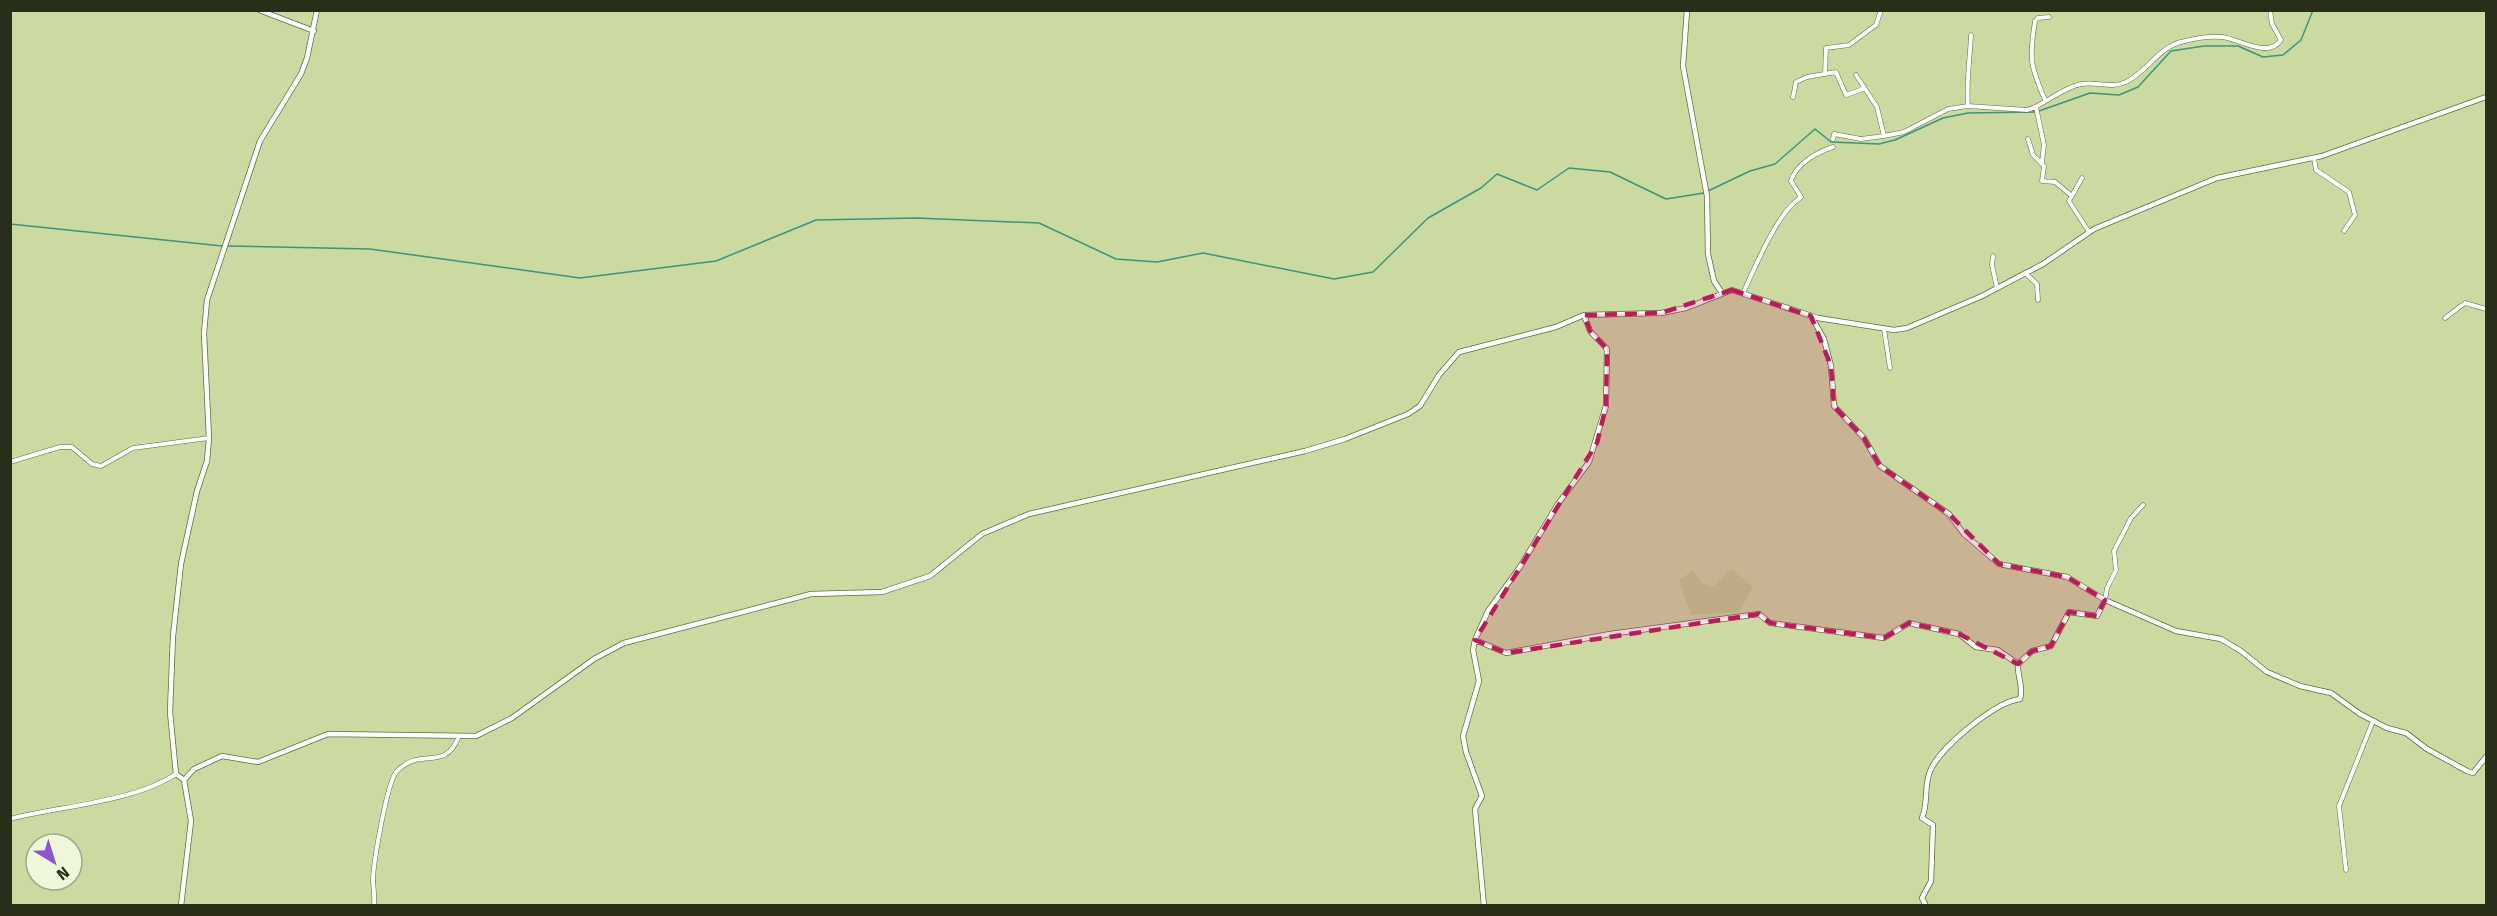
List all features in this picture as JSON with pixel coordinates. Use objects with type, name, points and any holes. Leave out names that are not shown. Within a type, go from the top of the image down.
[{"type":"street","points":[[260,10],[314,31]]},
{"type":"street","points":[[181,906],[191,821],[184,780],[176,774],[170,733],[172,636],[181,564],[197,491],[207,460],[209,438],[204,333],[207,300],[225,239],[260,141],[301,74],[314,31],[317,10]]},
{"type":"street","points":[[1687,10],[1683,66],[1706,193],[1708,254],[1714,281],[1722,293]]},
{"type":"street","points":[[1825,74],[1826,48],[1849,45],[1876,25],[1881,10]]},
{"type":"street","points":[[1833,139],[1834,134],[1861,139],[1904,132],[1948,109],[1968,106],[2037,109],[2052,95],[2082,84],[2117,85],[2128,81],[2164,48],[2176,43],[2220,37],[2241,40],[2258,49],[2277,45],[2281,40],[2272,24],[2270,10]]},
{"type":"street","points":[[2045,100],[2031,69],[2032,44],[2035,21],[2038,18],[2049,17]]},
{"type":"street","points":[[1968,106],[1966,84],[1969,74],[1966,61],[1971,35]]},
{"type":"street","points":[[1793,97],[1796,82],[1836,72],[1846,95],[1863,88]]},
{"type":"street","points":[[1856,75],[1877,107],[1884,136]]},
{"type":"street","points":[[184,780],[194,769],[222,756],[258,762],[328,734],[476,736],[491,730],[534,703],[594,659],[624,643],[810,594],[882,592],[930,576],[982,534],[1029,514],[1305,452],[1345,439],[1391,422],[1420,406],[1439,375],[1459,352],[1556,327],[1584,315],[1661,313],[1686,308],[1732,290],[1811,316],[1884,328],[1907,328],[1997,288],[2089,232],[2217,178],[2313,158],[2487,97]]},
{"type":"street","points":[[2037,109],[2044,145],[2042,181],[2055,182],[2072,196]]},
{"type":"street","points":[[2028,139],[2033,155],[2042,162]]},
{"type":"street","points":[[1743,293],[1770,240],[1772,231],[1788,205],[1801,197],[1791,181],[1792,176],[1811,156],[1833,147]]},
{"type":"street","points":[[2313,158],[2316,170],[2349,192],[2355,215],[2344,231]]},
{"type":"street","points":[[2082,178],[2069,201],[2089,232]]},
{"type":"street","points":[[1993,256],[1992,265],[1997,288]]},
{"type":"street","points":[[2025,273],[2037,284],[2038,300]]},
{"type":"street","points":[[2445,318],[2465,303],[2487,309]]},
{"type":"street","points":[[1484,906],[1474,809],[1482,796],[1466,752],[1463,736],[1479,681],[1473,650],[1474,640],[1488,611],[1520,567],[1557,504],[1589,462],[1597,443],[1606,406],[1607,349],[1590,331],[1584,315]]},
{"type":"street","points":[[1811,316],[1824,339],[1834,406],[1864,438],[1880,466],[1948,514],[1964,534],[1999,564],[2067,577],[2105,600],[2176,631],[2221,639],[2241,651],[2267,672],[2300,686],[2331,693],[2387,729],[2406,733],[2427,749],[2473,773],[2487,757]]},
{"type":"street","points":[[1884,328],[1890,368]]},
{"type":"street","points":[[10,462],[60,447],[72,447],[92,464],[101,466],[133,448],[209,438]]},
{"type":"street","points":[[1926,906],[1922,898],[1931,881],[1933,825],[1922,818],[1928,803],[1926,787],[1931,768],[1958,737],[2010,700],[2020,699],[2023,691],[2017,673],[2018,664],[2032,651],[2051,646],[2069,612],[2097,616],[2116,570],[2114,562],[2117,558],[2114,550],[2131,518],[2143,505]]},
{"type":"street","points":[[1474,640],[1506,653],[1622,632],[1759,614],[1770,624],[1884,638],[1909,623],[1959,634],[1976,646],[1998,650],[2018,664]]},
{"type":"street","points":[[2346,870],[2339,806],[2373,721]]},
{"type":"street","points":[[374,906],[373,878],[380,832],[395,772],[412,758],[443,757],[452,751],[459,736]]},
{"type":"street","points":[[10,819],[111,798],[162,783],[176,774]]},
{"type":"highlighted area","points":[[1732,290],[1811,316],[1831,366],[1834,406],[1864,438],[1880,466],[1949,514],[1999,564],[2067,577],[2105,600],[2097,616],[2069,612],[2051,646],[2032,651],[2018,664],[1959,634],[1909,623],[1884,638],[1770,623],[1759,614],[1506,653],[1475,640],[1597,443],[1606,406],[1607,349],[1590,331],[1584,315],[1661,313]]},
{"type":"shaded area","points":[[1731,569],[1753,587],[1739,612],[1691,615],[1679,580],[1693,571],[1701,583],[1713,587]]},
{"type":"waterway","points":[[2039,111],[2090,93],[2119,95],[2138,87],[2171,51],[2204,46],[2238,46],[2263,57],[2283,55],[2301,40],[2313,10]]},
{"type":"waterway","points":[[1708,191],[1750,171],[1775,164],[1815,129],[1831,142],[1879,144],[1895,140],[1943,118],[1968,113],[2035,112]]},
{"type":"waterway","points":[[227,246],[370,249],[580,278],[716,261],[816,220],[916,218],[1039,223],[1116,259],[1157,262],[1203,253],[1334,279],[1373,272],[1428,218],[1481,188],[1497,174],[1537,190],[1569,168],[1610,172],[1666,199],[1704,193]]},
{"type":"waterway","points":[[10,224],[222,246]]}]
